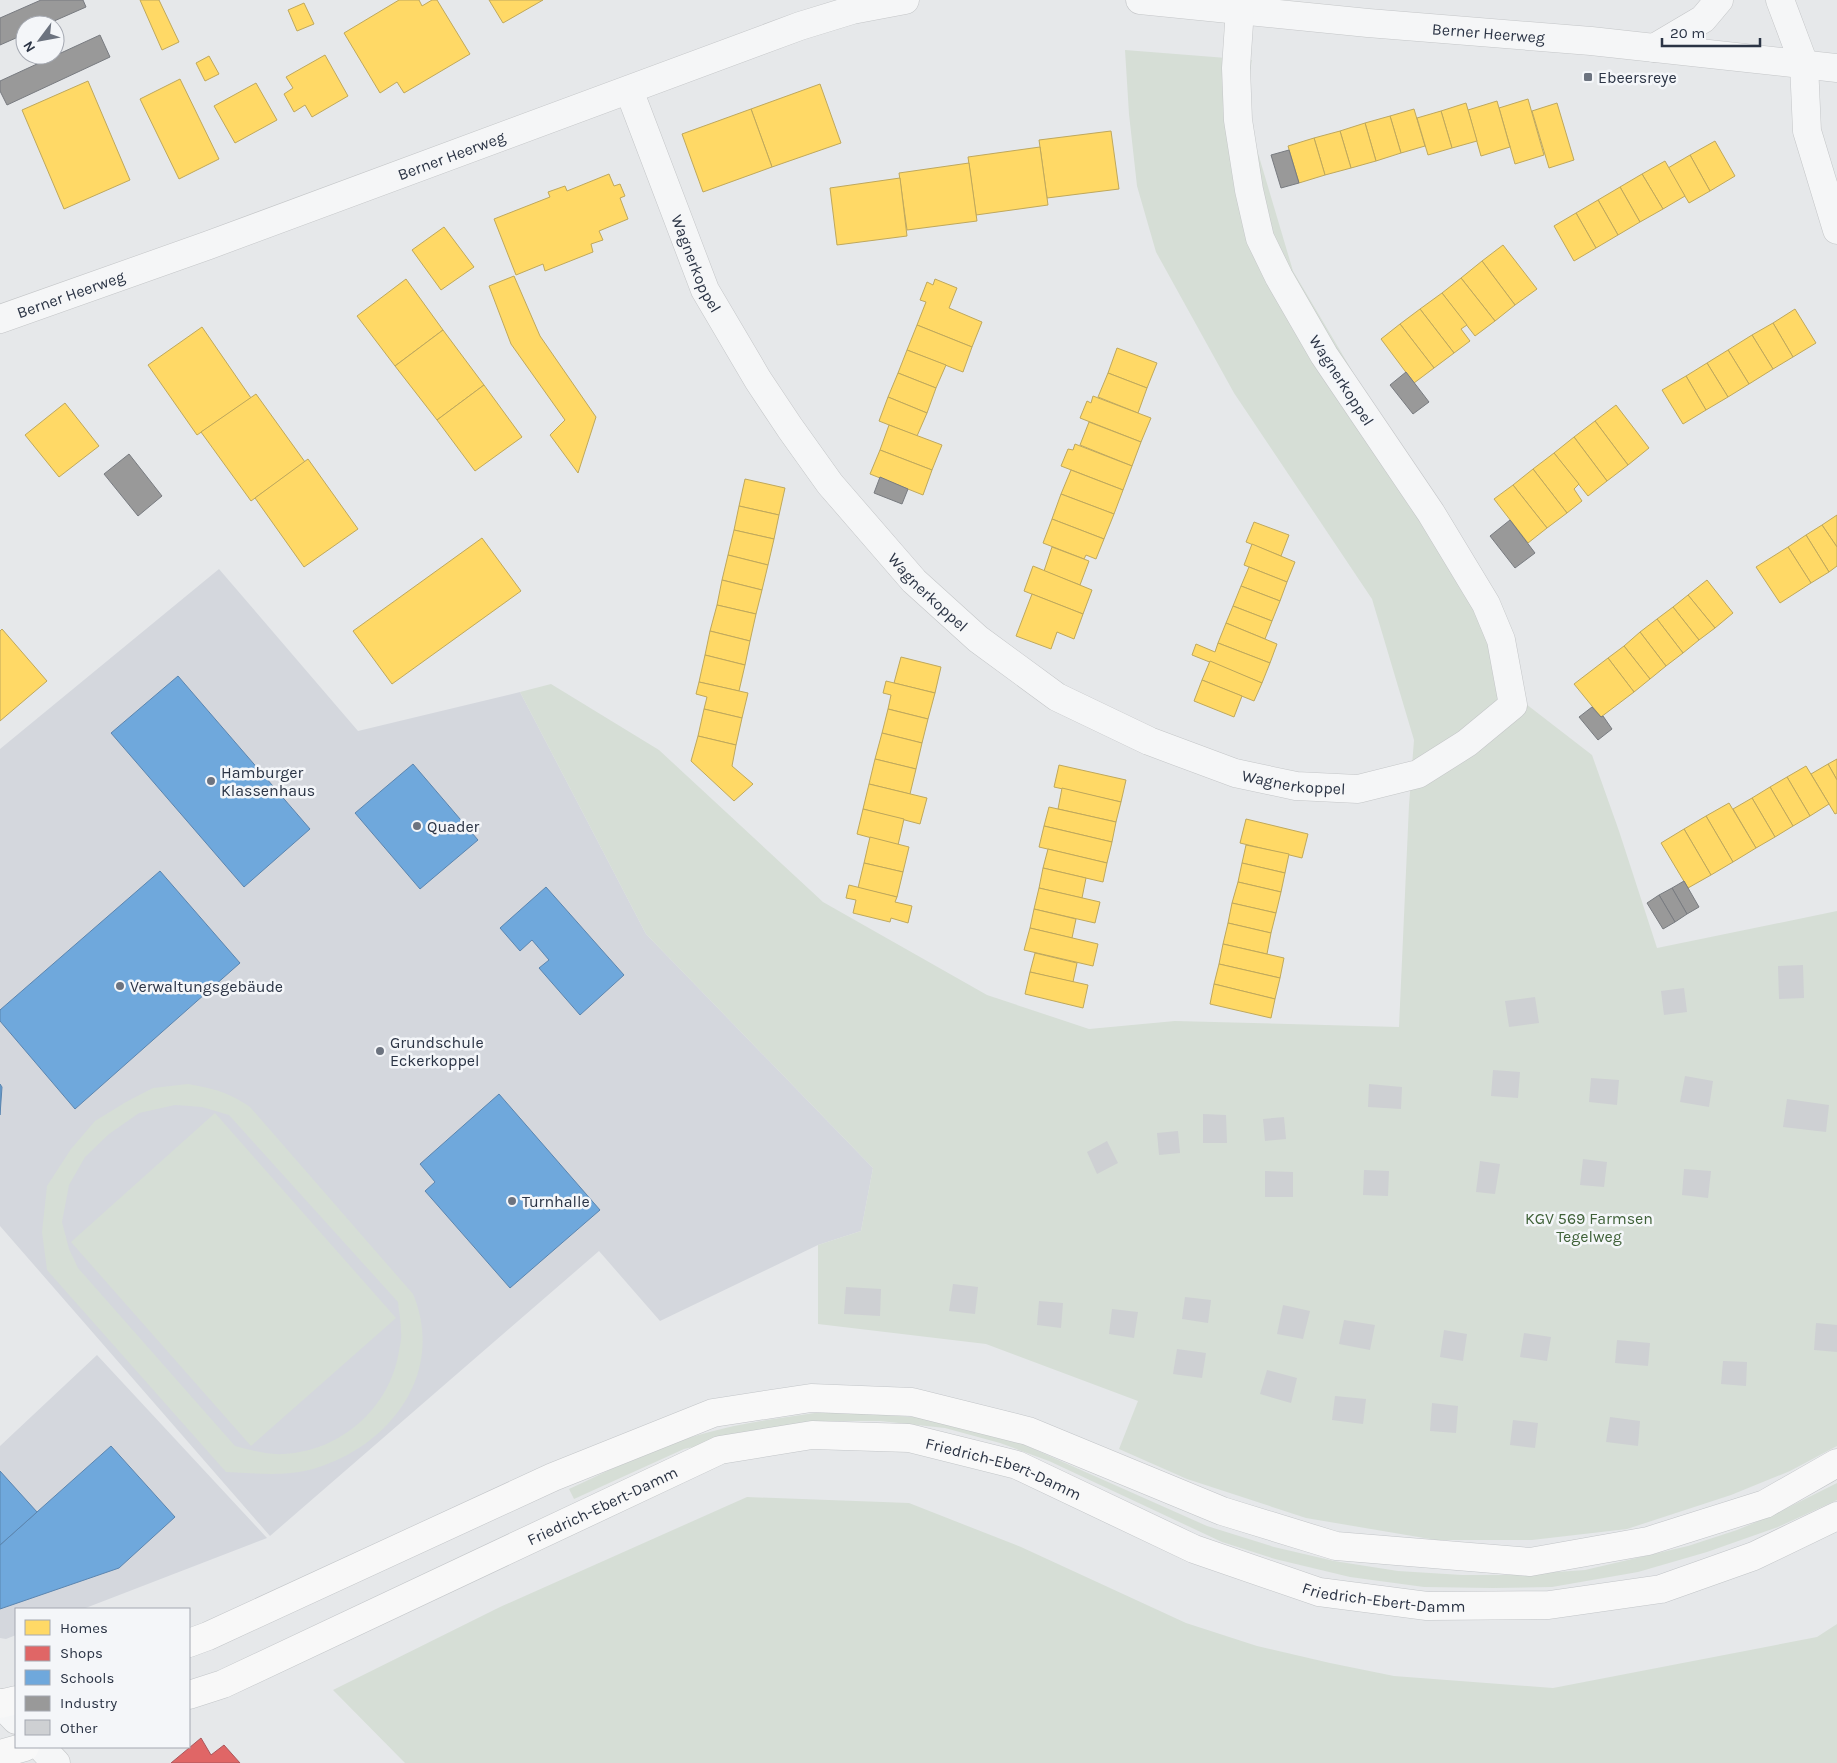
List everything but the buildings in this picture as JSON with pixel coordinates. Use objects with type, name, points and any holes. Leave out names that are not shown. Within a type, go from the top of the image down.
[{"type":"main road","points":[[190,1643],[553,1477],[713,1413],[812,1398],[912,1402],[1028,1431],[1222,1512],[1336,1546],[1530,1562],[1648,1541],[1765,1504],[1837,1463]]},
{"type":"main road","name":"Friedrich-Ebert-Damm","points":[[190,1695],[223,1684],[720,1450],[812,1435],[909,1438],[1018,1465],[1194,1549],[1301,1586],[1319,1592],[1426,1606],[1549,1605],[1661,1589],[1754,1556],[1837,1516]]},
{"type":"main road","points":[[0,1754],[21,1748]]},
{"type":"street","name":"Berner Heerweg","points":[[0,319],[209,245],[800,26],[852,10],[905,0]]},
{"type":"street","name":"Berner Heerweg","points":[[1140,0],[1368,23],[1591,41],[1837,68]]},
{"type":"street","points":[[1654,48],[1703,19],[1719,0]]},
{"type":"street","points":[[1780,0],[1804,64],[1807,131],[1837,230]]},
{"type":"street","name":"Wagnerkoppel","points":[[629,90],[705,290],[758,380],[830,484],[914,581],[978,640],[1057,697],[1149,741],[1235,773],[1296,786],[1358,789],[1418,774],[1467,743],[1513,705],[1501,640],[1486,604],[1431,513],[1324,355],[1279,277],[1260,238],[1249,190],[1238,120],[1236,68],[1240,9]]},
{"type":"street","points":[[42,1748],[56,1763]]},
{"type":"shaded area","name":"Grundschule Eckerkoppel","points":[[219,569],[358,731],[520,692],[646,934],[873,1168],[861,1231],[818,1245],[660,1321],[599,1251],[270,1536],[0,1226],[0,749]]},
{"type":"shaded area","points":[[97,1355],[267,1538],[86,1608],[15,1608],[15,1635],[6,1639],[0,1638],[0,1446]]},
{"type":"green space","name":"KGV 569 Farmsen Tegelweg","points":[[1125,50],[1252,60],[1244,106],[1293,271],[1511,639],[1526,704],[1592,755],[1657,948],[1837,911],[1837,1446],[1790,1471],[1731,1495],[1627,1529],[1532,1540],[1436,1540],[1306,1518],[1187,1479],[1119,1449],[1138,1401],[986,1344],[818,1324],[818,1245],[861,1231],[873,1168],[646,934],[520,692],[551,684],[659,750],[823,902],[987,995],[1089,1029],[1175,1021],[1399,1027],[1409,805],[1414,740],[1372,599],[1234,393],[1156,252],[1137,186],[1129,114]]},
{"type":"green space","points":[[188,1084],[228,1094],[250,1107],[413,1294],[421,1323],[422,1352],[416,1378],[404,1403],[387,1425],[366,1443],[341,1458],[313,1469],[292,1473],[226,1472],[47,1270],[42,1232],[47,1186],[71,1149],[95,1121],[153,1088]],"holes":[[[175,1105],[202,1107],[229,1115],[398,1302],[401,1342],[394,1372],[385,1391],[374,1408],[360,1423],[325,1445],[305,1451],[284,1454],[271,1454],[235,1446],[78,1268],[69,1249],[62,1222],[69,1185],[85,1157],[109,1134],[139,1113]]]},
{"type":"green space","points":[[215,1113],[396,1318],[251,1446],[71,1242]]},
{"type":"green space","points":[[830,1411],[926,1418],[1018,1442],[1207,1526],[1274,1547],[1334,1561],[1398,1571],[1462,1575],[1515,1575],[1585,1570],[1688,1546],[1737,1530],[1773,1515],[1837,1483],[1837,1500],[1778,1527],[1707,1552],[1638,1572],[1552,1587],[1493,1588],[1424,1587],[1350,1577],[1275,1559],[1222,1542],[1049,1461],[1000,1443],[945,1428],[880,1421],[832,1421],[782,1427],[684,1449],[574,1499],[569,1489],[634,1458],[685,1439],[750,1423]]},
{"type":"green space","points":[[747,1497],[909,1503],[1021,1547],[1186,1623],[1257,1646],[1394,1676],[1553,1688],[1817,1637],[1837,1624],[1837,1763],[405,1763],[333,1690],[500,1607]]},
{"type":"place","name":"Ebeersreye","points":[[1588,77]]},
{"type":"place","name":"Hamburger Klassenhaus","points":[[211,781]]},
{"type":"place","name":"Quader","points":[[417,826]]},
{"type":"place","name":"Verwaltungsgebäude","points":[[120,986]]},
{"type":"place","name":"Grundschule Eckerkoppel","points":[[380,1051]]},
{"type":"place","name":"Turnhalle","points":[[512,1201]]}]
